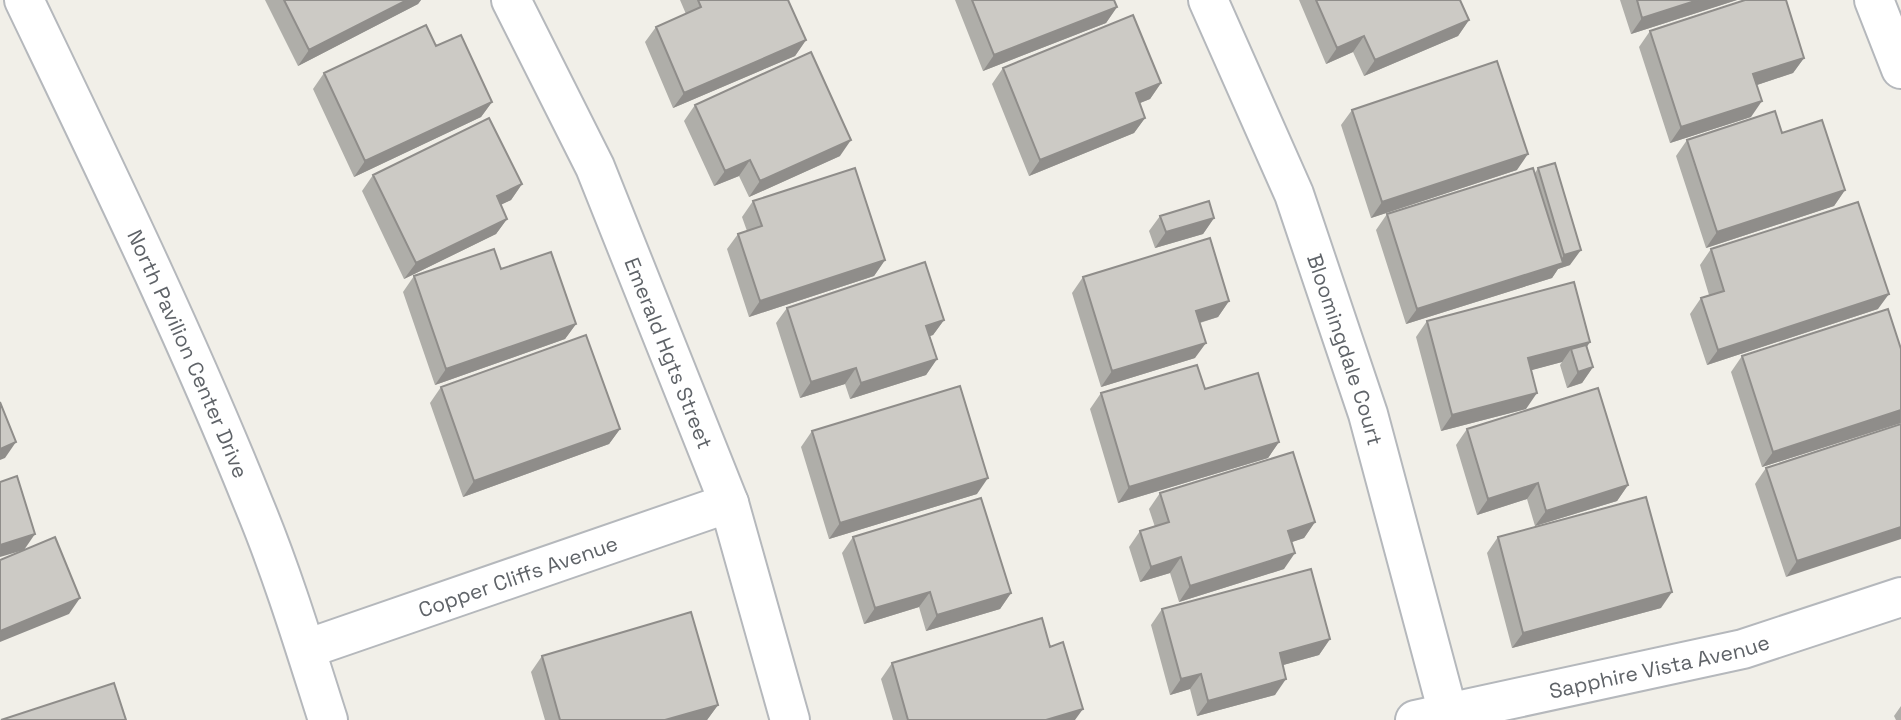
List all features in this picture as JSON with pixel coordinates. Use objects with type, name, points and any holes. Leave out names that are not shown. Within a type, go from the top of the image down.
[{"type":"street","name":"North Pavilion Center Drive","points":[[24,0],[203,381],[256,508],[328,720]]},
{"type":"street","name":"Emerald Hgts Street","points":[[511,0],[595,167],[729,503],[790,720]]},
{"type":"street","name":"Bloomingdale Court","points":[[1208,0],[1294,194],[1368,414],[1432,716]]},
{"type":"street","points":[[1874,0],[1901,69]]},
{"type":"street","name":"Copper Cliffs Avenue","points":[[306,649],[729,503]]},
{"type":"street","name":"Sapphire Vista Avenue","points":[[1432,716],[1743,649],[1901,597]]},
{"type":"building","points":[[284,0],[407,0],[309,50]]},
{"type":"building","points":[[698,0],[788,0],[806,40],[684,93],[656,27],[701,7]]},
{"type":"building","points":[[972,0],[1114,0],[1117,7],[994,55]]},
{"type":"building","points":[[1316,0],[1460,0],[1469,20],[1375,60],[1364,36],[1337,48]]},
{"type":"building","points":[[1637,0],[1698,0],[1642,18]]},
{"type":"building","points":[[1745,0],[1786,0],[1804,58],[1753,74],[1762,101],[1681,127],[1650,31]]},
{"type":"building","points":[[1133,15],[1161,83],[1136,93],[1145,118],[1040,160],[1003,68]]},
{"type":"building","points":[[426,25],[436,46],[461,35],[492,102],[365,161],[324,73]]},
{"type":"building","points":[[811,52],[851,140],[760,181],[750,160],[725,171],[695,105]]},
{"type":"building","points":[[1497,61],[1528,154],[1382,202],[1352,110]]},
{"type":"building","points":[[1775,111],[1782,133],[1822,120],[1845,190],[1717,232],[1687,140]]},
{"type":"building","points":[[489,118],[522,184],[497,196],[507,219],[416,263],[373,175]]},
{"type":"building","points":[[1555,163],[1581,250],[1564,255],[1538,168]]},
{"type":"building","points":[[855,168],[885,260],[760,301],[738,234],[762,226],[753,201]]},
{"type":"building","points":[[1533,168],[1563,263],[1417,309],[1387,214]]},
{"type":"building","points":[[1209,201],[1214,218],[1166,232],[1160,216]]},
{"type":"building","points":[[1858,202],[1889,294],[1718,350],[1701,298],[1724,291],[1711,249]]},
{"type":"building","points":[[1210,238],[1229,301],[1196,311],[1206,343],[1112,371],[1083,277]]},
{"type":"building","points":[[494,249],[501,269],[551,252],[576,324],[446,369],[414,276]]},
{"type":"building","points":[[925,262],[944,320],[926,326],[937,359],[861,383],[856,368],[811,382],[787,308]]},
{"type":"building","points":[[1574,282],[1590,342],[1528,358],[1537,393],[1452,415],[1427,321]]},
{"type":"building","points":[[1888,309],[1901,349],[1901,410],[1773,452],[1742,356]]},
{"type":"building","points":[[586,335],[620,429],[474,481],[441,387]]},
{"type":"building","points":[[1586,345],[1593,367],[1578,372],[1571,349]]},
{"type":"building","points":[[1197,365],[1205,389],[1258,373],[1279,442],[1129,487],[1101,393]]},
{"type":"building","points":[[960,386],[988,478],[840,523],[812,431]]},
{"type":"building","points":[[1598,388],[1628,485],[1546,511],[1538,483],[1488,499],[1467,429]]},
{"type":"building","points":[[0,402],[16,442],[0,449]]},
{"type":"building","points":[[1901,424],[1901,527],[1797,561],[1766,468]]},
{"type":"building","points":[[1293,452],[1315,522],[1288,531],[1295,553],[1190,586],[1181,557],[1151,567],[1140,531],[1169,522],[1160,493]]},
{"type":"building","points":[[17,476],[35,534],[0,545],[0,482]]},
{"type":"building","points":[[1646,497],[1672,592],[1523,633],[1498,537]]},
{"type":"building","points":[[981,498],[1011,593],[937,615],[930,592],[875,608],[853,537]]},
{"type":"building","points":[[55,537],[80,598],[0,631],[0,560]]},
{"type":"building","points":[[1311,569],[1330,639],[1280,653],[1286,679],[1208,701],[1201,674],[1181,679],[1162,609]]},
{"type":"building","points":[[691,612],[718,705],[665,720],[560,720],[542,656]]},
{"type":"building","points":[[1042,618],[1050,647],[1063,642],[1083,709],[1046,720],[908,720],[892,663]]},
{"type":"building","points":[[114,683],[126,720],[1,720]]}]
